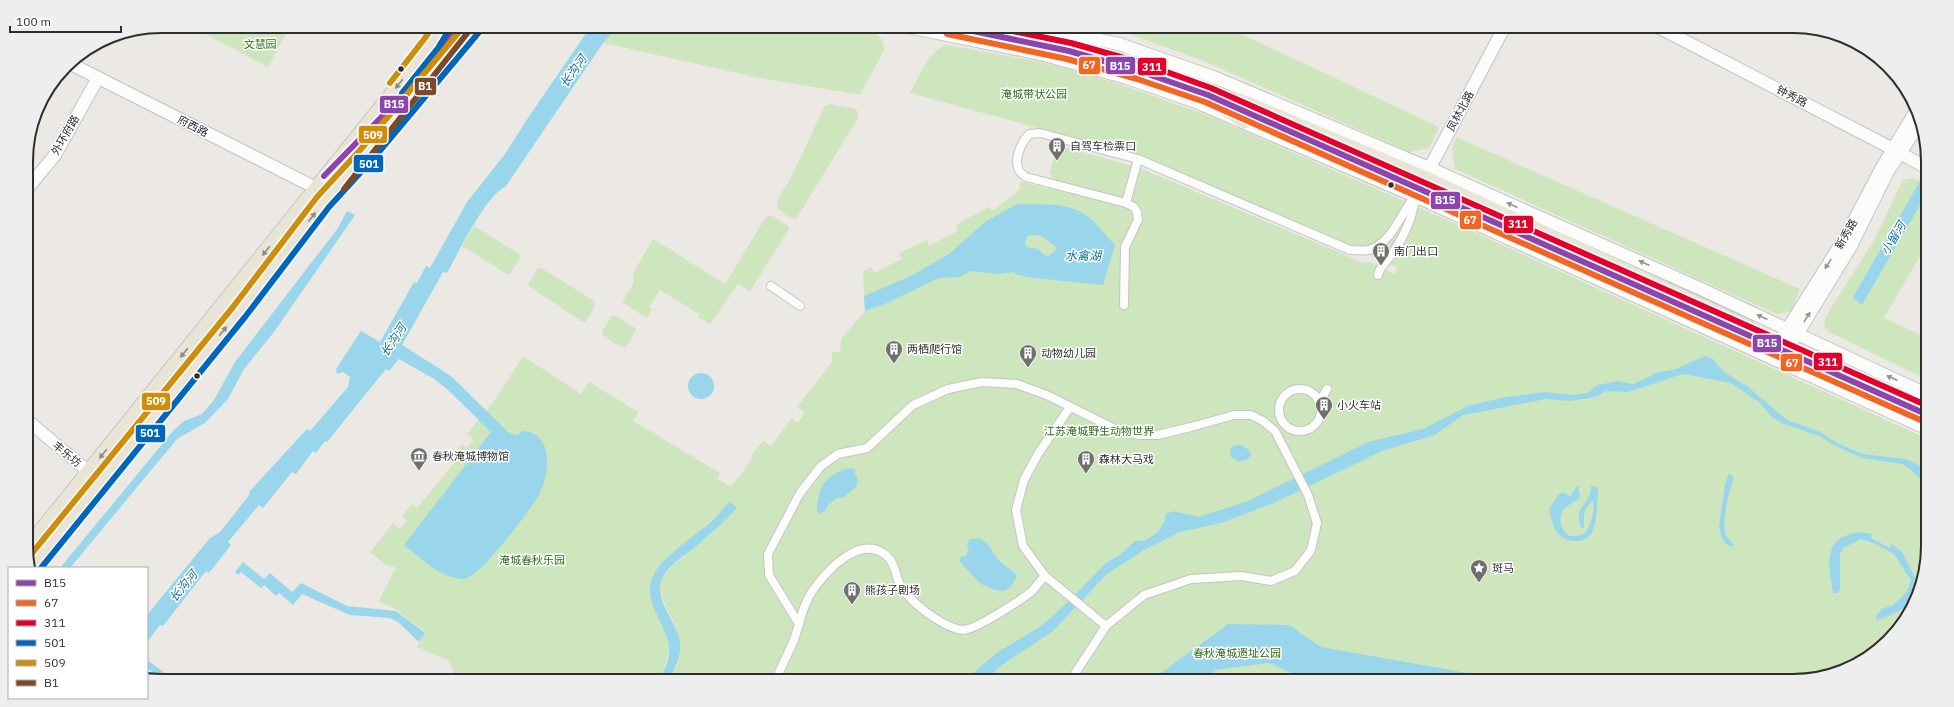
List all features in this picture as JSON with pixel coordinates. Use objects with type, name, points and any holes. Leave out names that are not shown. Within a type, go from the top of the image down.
[{"type":"main road","points":[[33,540],[432,43],[438,33]]},
{"type":"main road","points":[[34,565],[239,312],[323,202],[372,148],[468,33]]},
{"type":"main road","points":[[982,33],[1068,51],[1139,71],[1204,94],[1422,183]]},
{"type":"main road","points":[[1020,33],[1068,43],[1140,62],[1208,86],[1422,183],[1780,351],[1921,412]]},
{"type":"main road","points":[[1204,94],[1244,122]]},
{"type":"main road","points":[[1780,351],[1921,403]]},
{"type":"street","points":[[938,33],[1041,54],[1127,78],[1196,102],[1244,122],[1422,183],[1792,331],[1921,392]]},
{"type":"street","points":[[1066,33],[1119,44],[1216,78],[1422,183]]},
{"type":"street","name":"凤林北路","points":[[1422,183],[1501,33]]},
{"type":"street","name":"钟秀路","points":[[1669,33],[1897,151],[1921,165]]},
{"type":"street","name":"府西路","points":[[76,66],[316,188]]},
{"type":"street","name":"外环府路","points":[[33,181],[55,155],[98,78]]},
{"type":"street","name":"新秀路","points":[[1780,351],[1792,331],[1851,246],[1888,173],[1913,117]]},
{"type":"street","name":"新秀路","points":[[1897,151],[1916,127]]},
{"type":"street","points":[[1124,305],[1125,247],[1138,220],[1138,212],[1134,207],[1126,203],[1026,177],[1019,171],[1017,162],[1022,142],[1029,134],[1040,133],[1138,159],[1350,250],[1369,250],[1385,240],[1397,226],[1405,208],[1422,183]]},
{"type":"street","points":[[1126,203],[1138,159]]},
{"type":"street","points":[[1378,274],[1380,268],[1393,253],[1413,214],[1422,183]]},
{"type":"street","points":[[771,286],[800,306]]},
{"type":"street","points":[[1780,351],[1921,425]]},
{"type":"street","points":[[799,624],[769,574],[768,554],[800,493],[821,466],[838,454],[867,448],[913,406],[948,389],[982,382],[1017,384],[1049,396],[1119,431],[1140,435],[1164,433],[1234,415],[1251,415],[1263,421],[1275,431],[1308,495],[1317,524],[1311,550],[1295,571],[1271,581],[1241,576],[1191,578],[1144,595],[1106,626],[1075,674]]},
{"type":"street","points":[[1304,389],[1310,392],[1318,400],[1321,408],[1320,415],[1313,427],[1300,432],[1292,430],[1284,424],[1279,415],[1279,408],[1284,395],[1290,391],[1304,389]]},
{"type":"street","points":[[1318,400],[1323,396],[1327,389]]},
{"type":"street","points":[[1070,407],[1038,454],[1024,480],[1016,510],[1024,546],[1045,576],[1106,626]]},
{"type":"street","points":[[1275,431],[1284,424]]},
{"type":"street","name":"丰乐坊","points":[[33,425],[88,472]]},
{"type":"street","points":[[778,674],[794,640],[802,609],[813,590],[834,565],[858,550],[871,548],[890,558],[901,586],[912,600],[930,615],[951,626],[963,630],[976,627],[1032,590],[1045,576]]},
{"type":"green space","name":"文慧园","points":[[203,33],[286,33],[268,67]]},
{"type":"green space","points":[[612,33],[874,33],[883,43],[884,50],[860,95],[760,78],[603,43]]},
{"type":"green space","points":[[1127,33],[1239,33],[1439,127],[1429,148],[1409,152],[1206,62]]},
{"type":"green space","name":"江苏淹城野生动物世界","points":[[946,45],[1042,62],[1116,83],[1212,117],[1454,223],[1921,436],[1921,554],[1919,571],[1908,603],[1895,624],[1871,648],[1850,661],[1818,672],[1801,674],[672,674],[678,664],[677,629],[662,598],[660,587],[668,646],[668,657],[662,674],[453,674],[448,660],[417,647],[425,632],[395,609],[379,601],[394,570],[396,571],[396,568],[383,563],[370,552],[393,523],[400,529],[407,521],[402,516],[412,504],[417,508],[459,457],[454,453],[462,444],[467,448],[474,440],[467,434],[494,401],[523,356],[581,394],[589,382],[638,412],[633,421],[720,473],[718,479],[731,487],[753,458],[751,456],[763,441],[771,446],[792,418],[797,423],[805,413],[797,407],[832,362],[832,352],[840,352],[841,339],[865,311],[863,271],[871,267],[874,273],[902,259],[899,253],[927,240],[929,246],[958,231],[956,225],[988,207],[993,211],[1020,189],[1019,184],[1023,182],[1048,189],[1052,175],[1049,174],[1055,154],[1059,155],[1061,149],[1063,150],[1064,147],[1140,168],[1364,263],[1370,262],[1394,274],[1397,267],[1144,157],[910,93],[929,59],[934,53]],"holes":[[[730,502],[737,508],[707,537],[670,568],[663,577],[660,586],[658,567],[712,521]]]},
{"type":"green space","points":[[830,104],[855,109],[858,112],[858,118],[796,219],[793,219],[778,209],[777,200],[790,179],[825,106]]},
{"type":"green space","points":[[1456,137],[1800,289],[1792,311],[1776,314],[1455,169],[1452,150]]},
{"type":"green space","points":[[1913,178],[1921,181],[1921,254],[1884,318],[1921,335],[1921,377],[1827,331],[1824,323],[1829,311],[1872,244],[1903,180]]},
{"type":"green space","points":[[770,215],[788,226],[789,229],[750,291],[738,284],[710,324],[698,317],[699,314],[660,290],[649,307],[652,309],[647,318],[622,302],[633,285],[634,272],[653,239],[725,284],[766,217]]},
{"type":"green space","points":[[474,226],[519,254],[520,258],[511,273],[507,274],[462,246]]},
{"type":"green space","points":[[538,268],[542,268],[594,301],[595,307],[585,322],[581,321],[530,287],[528,284]]},
{"type":"green space","points":[[612,316],[616,316],[635,328],[636,331],[626,347],[621,347],[603,336],[602,332]]},
{"type":"water","name":"长沟河","points":[[586,33],[612,33],[603,43],[506,186],[489,201],[473,225],[447,273],[443,272],[402,345],[451,376],[510,434],[517,435],[523,431],[527,431],[535,434],[541,440],[547,455],[547,469],[544,483],[539,495],[526,515],[492,557],[470,576],[463,579],[437,571],[404,545],[491,432],[447,389],[434,379],[399,359],[389,371],[386,369],[327,442],[325,441],[316,453],[313,451],[296,474],[292,472],[263,508],[259,505],[228,542],[231,545],[209,573],[206,571],[163,626],[160,625],[148,641],[148,614],[210,538],[220,532],[250,494],[249,492],[307,429],[310,431],[348,387],[350,377],[343,372],[337,374],[336,369],[361,331],[380,342],[414,282],[417,283],[426,266],[430,268],[467,202],[505,154]]},
{"type":"water","name":"小留河","points":[[1921,179],[1921,203],[1862,305],[1853,297]]},
{"type":"water","name":"水禽湖","points":[[1017,204],[1063,206],[1079,211],[1094,222],[1115,245],[1103,285],[1025,277],[1015,274],[1015,272],[999,274],[970,271],[960,277],[939,278],[885,304],[865,311],[864,296],[911,276],[949,254],[985,222]],"holes":[[[1027,236],[1041,236],[1055,246],[1056,250],[1049,256],[1044,255],[1038,249],[1027,247],[1025,243]]]},
{"type":"water","points":[[347,211],[355,215],[274,332],[244,369],[228,399],[205,423],[177,439],[71,567],[61,567],[173,431],[184,421],[202,414],[214,400],[235,362],[338,228]]},
{"type":"water","points":[[1705,356],[1713,359],[1724,372],[1747,386],[1787,420],[1818,431],[1839,444],[1863,454],[1906,459],[1921,466],[1921,479],[1902,464],[1862,458],[1832,444],[1819,436],[1784,424],[1772,417],[1760,403],[1731,383],[1683,374],[1628,392],[1606,391],[1596,397],[1570,401],[1547,399],[1463,415],[1435,435],[1382,451],[1274,503],[1221,523],[1180,532],[1144,550],[1107,574],[1053,631],[1002,665],[992,674],[972,674],[998,652],[1041,626],[1066,604],[1106,563],[1121,554],[1135,541],[1146,540],[1158,532],[1165,521],[1166,514],[1173,511],[1198,517],[1248,501],[1368,442],[1423,429],[1468,406],[1506,397],[1545,392],[1573,395],[1587,393],[1597,385],[1617,381],[1633,384],[1656,373],[1676,369]]},
{"type":"water","points":[[701,373],[710,377],[714,386],[710,395],[701,399],[692,395],[688,386],[692,377]]},
{"type":"water","points":[[1239,445],[1247,448],[1250,453],[1251,455],[1247,460],[1238,461],[1231,457],[1230,449],[1233,446]]},
{"type":"water","points":[[849,468],[855,469],[855,474],[858,479],[856,487],[843,498],[839,497],[828,505],[825,511],[820,514],[817,510],[819,494],[825,483],[834,474]]},
{"type":"water","points":[[1729,473],[1734,478],[1726,507],[1724,523],[1726,536],[1734,545],[1732,547],[1726,544],[1722,539],[1719,526],[1725,485]]},
{"type":"water","points":[[1578,485],[1580,497],[1564,509],[1561,514],[1562,528],[1567,534],[1575,536],[1585,533],[1591,522],[1593,501],[1585,510],[1584,528],[1581,527],[1579,514],[1589,497],[1591,486],[1598,488],[1596,516],[1592,532],[1586,539],[1576,541],[1564,539],[1556,532],[1549,509],[1559,494],[1564,493],[1570,496]]},
{"type":"water","points":[[730,502],[737,508],[694,548],[673,565],[663,577],[660,585],[660,594],[678,635],[680,654],[672,674],[662,674],[667,663],[669,652],[665,632],[652,604],[650,594],[650,585],[654,574],[664,561],[680,546],[711,522]]},
{"type":"water","points":[[1857,532],[1872,534],[1871,538],[1890,548],[1892,544],[1902,552],[1916,580],[1906,606],[1891,615],[1877,620],[1876,616],[1883,608],[1893,605],[1907,592],[1911,580],[1894,554],[1873,543],[1861,539],[1843,548],[1840,554],[1840,590],[1837,593],[1833,593],[1829,559],[1833,546],[1839,539]]},
{"type":"water","points":[[979,538],[987,543],[995,556],[1017,576],[1012,585],[1005,591],[996,590],[983,585],[973,577],[959,560],[962,556],[966,557],[969,548],[967,547],[969,539]]},
{"type":"water","points":[[243,562],[264,579],[270,573],[292,592],[301,583],[347,606],[396,611],[425,633],[419,642],[398,622],[390,618],[350,615],[302,594],[293,605],[279,593],[276,596],[264,585],[261,588],[241,572],[238,575],[235,572]]},
{"type":"water","name":"春秋淹城遗址公园","points":[[1228,624],[1289,625],[1321,647],[1473,674],[1293,674],[1269,663],[1216,670],[1211,674],[1160,674]]},
{"type":"water","points":[[148,661],[166,674],[154,674],[148,669]]},
{"type":"transit line","name":"509","points":[[390,83],[428,33]]},
{"type":"transit line","name":"501","points":[[402,93],[438,48],[447,33]]},
{"type":"transit line","name":"B15","points":[[324,176],[397,101],[450,33]]},
{"type":"transit line","name":"509","points":[[33,552],[233,307],[317,197],[361,149],[458,33]]},
{"type":"transit line","name":"B1","points":[[344,189],[467,33]]},
{"type":"transit line","name":"501","points":[[42,567],[245,317],[329,207],[373,159],[478,33]]},
{"type":"transit line","name":"B15","points":[[983,33],[1069,51],[1139,71],[1208,95],[1921,412]]},
{"type":"transit line","name":"311","points":[[1022,33],[1071,43],[1142,63],[1211,88],[1921,403]]},
{"type":"transit line","name":"67","points":[[947,34],[1067,59],[1137,79],[1205,102],[1921,420]]},
{"type":"place","name":"自驾车检票口","points":[[1057,161]]},
{"type":"place","name":"南门出口","points":[[1381,266]]},
{"type":"place","name":"两栖爬行馆","points":[[894,364]]},
{"type":"place","name":"动物幼儿园","points":[[1028,368]]},
{"type":"place","name":"小火车站","points":[[1324,420]]},
{"type":"place","name":"春秋淹城博物馆","points":[[419,471]]},
{"type":"place","name":"森林大马戏","points":[[1086,474]]},
{"type":"place","name":"斑马","points":[[1479,583]]},
{"type":"place","name":"熊孩子剧场","points":[[852,605]]},
{"type":"park label","name":"淹城带状公园","points":[[1034,94]]},
{"type":"park label","name":"淹城春秋乐园","points":[[532,560]]}]
